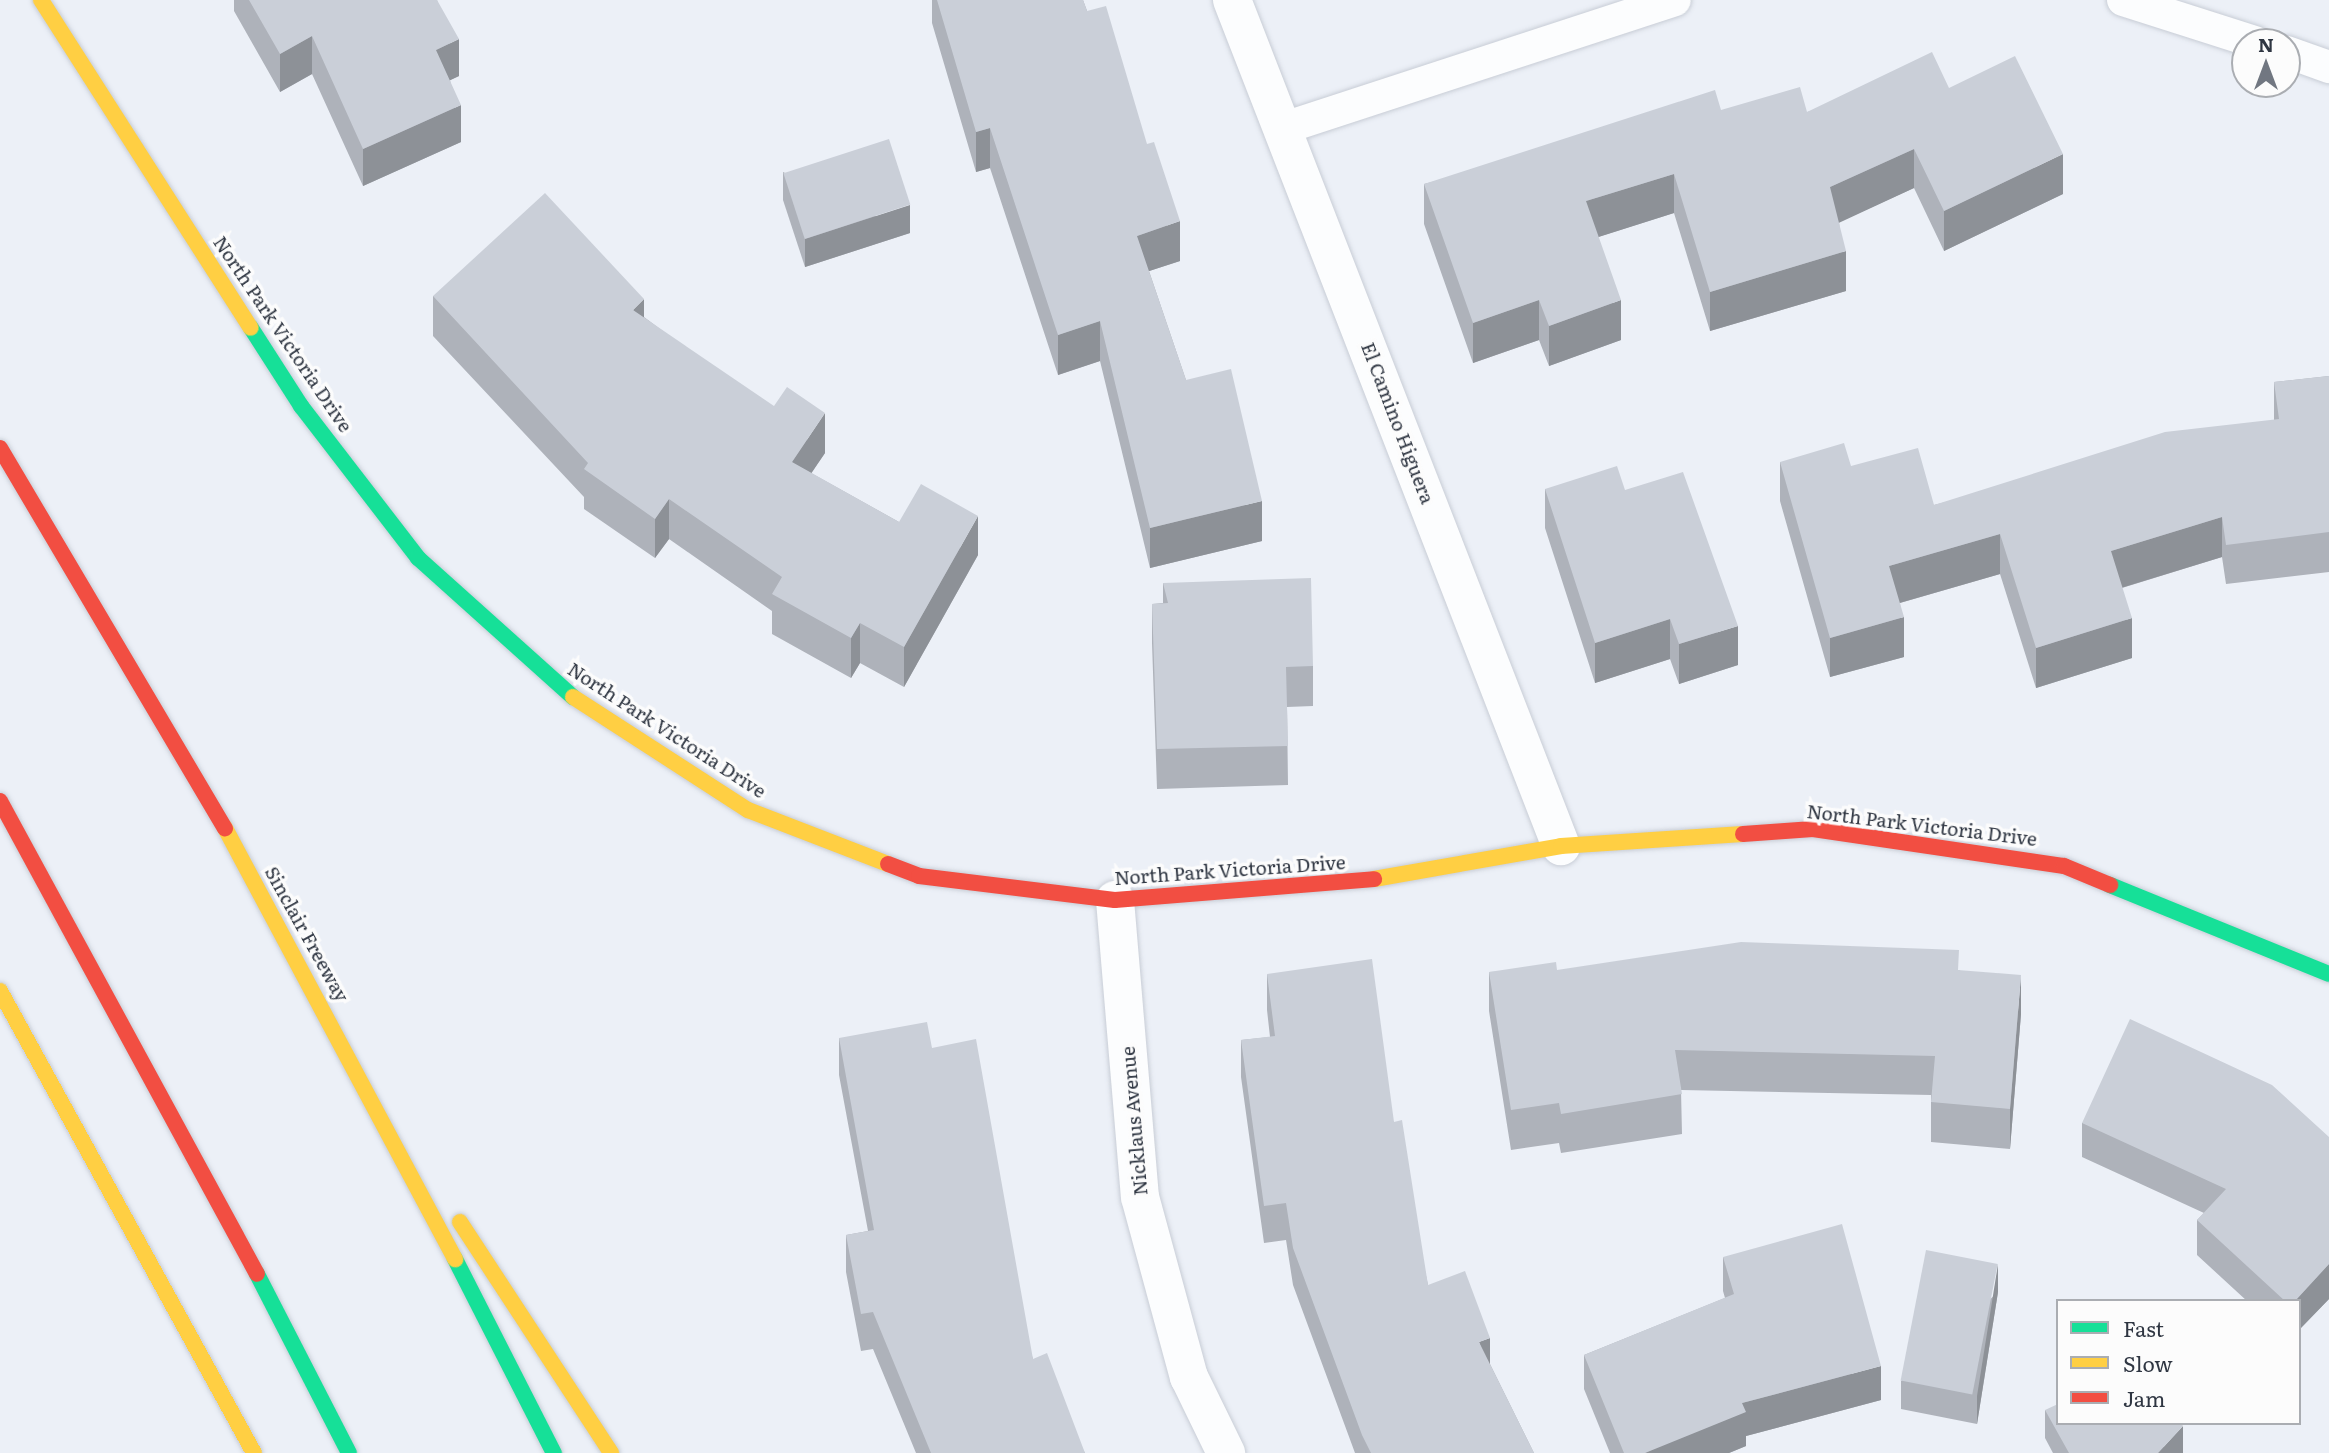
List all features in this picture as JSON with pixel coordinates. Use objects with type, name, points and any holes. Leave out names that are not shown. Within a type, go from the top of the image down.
[{"type":"main road","name":"North Park Victoria Drive","points":[[41,0],[301,406],[418,558],[564,691],[748,810],[919,876],[1115,900],[1327,887],[1561,846],[1813,829],[2064,866],[2329,974]]},
{"type":"main road","name":"Sinclair Freeway","points":[[0,448],[137,670],[352,1057],[554,1453]]},
{"type":"main road","points":[[0,801],[349,1453]]},
{"type":"main road","points":[[0,991],[106,1178],[254,1453]]},
{"type":"main road","points":[[352,1057],[611,1453]]},
{"type":"main road","points":[[106,1178],[191,1378]]},
{"type":"street","name":"El Camino Higuera","points":[[1232,0],[1561,846]]},
{"type":"street","name":"Nicklaus Avenue","points":[[1115,900],[1140,1197],[1189,1377],[1226,1453]]},
{"type":"lane","points":[[1284,128],[1675,0]]},
{"type":"lane","points":[[2123,0],[2231,34]]},
{"type":"lane","points":[[2301,57],[2329,68]]},
{"type":"building","points":[[249,0],[437,0],[459,39],[436,50],[461,105],[363,149],[312,36],[280,54]]},
{"type":"building","points":[[937,0],[1083,0],[1087,11],[1106,6],[1147,144],[1154,142],[1180,221],[1137,236],[1186,380],[1231,369],[1262,501],[1150,528],[1100,321],[1058,335],[990,128],[976,132]]},
{"type":"building","points":[[1932,52],[1949,88],[2015,56],[2063,154],[1944,211],[1914,149],[1830,187],[1846,251],[1710,292],[1674,174],[1586,201],[1621,300],[1549,326],[1539,300],[1473,323],[1424,184],[1715,90],[1721,110],[1800,87],[1807,112]]},
{"type":"building","points":[[889,139],[910,205],[805,239],[783,173]]},
{"type":"building","points":[[545,193],[644,299],[633,310],[774,406],[787,387],[825,413],[792,462],[899,522],[921,484],[978,516],[904,647],[860,623],[851,638],[772,594],[782,577],[669,499],[655,519],[584,469],[588,463],[433,296]]},
{"type":"building","points":[[2329,376],[2329,532],[2226,545],[2222,517],[2111,551],[2132,618],[2036,648],[2000,534],[1889,566],[1904,617],[1830,638],[1780,462],[1844,443],[1851,466],[1918,448],[1934,505],[2165,432],[2279,419],[2274,382]]},
{"type":"building","points":[[1617,466],[1625,490],[1683,472],[1738,626],[1679,644],[1670,619],[1595,643],[1545,489]]},
{"type":"building","points":[[1311,578],[1313,666],[1286,667],[1288,746],[1157,749],[1152,604],[1168,603],[1163,583]]},
{"type":"building","points":[[1741,942],[1959,950],[1958,970],[2021,975],[2010,1109],[1931,1102],[1935,1056],[1675,1050],[1682,1094],[1561,1114],[1559,1103],[1511,1110],[1489,972],[1556,962],[1557,970]]},
{"type":"building","points":[[1372,959],[1394,1122],[1402,1120],[1428,1285],[1465,1271],[1490,1338],[1479,1342],[1534,1453],[1371,1453],[1293,1248],[1286,1203],[1264,1206],[1241,1040],[1275,1036],[1267,974]]},
{"type":"building","points":[[2130,1019],[2272,1085],[2329,1137],[2329,1264],[2297,1299],[2283,1299],[2197,1220],[2226,1189],[2082,1123]]},
{"type":"building","points":[[927,1022],[932,1048],[976,1039],[1033,1359],[1047,1353],[1085,1453],[931,1453],[873,1312],[861,1314],[846,1235],[874,1230],[839,1038]]},
{"type":"building","points":[[1842,1224],[1881,1366],[1742,1403],[1746,1412],[1645,1453],[1624,1453],[1584,1355],[1734,1294],[1723,1257]]},
{"type":"building","points":[[1926,1250],[1998,1264],[1972,1394],[1901,1381]]},
{"type":"building","points":[[2056,1405],[2056,1425],[2183,1426],[2158,1453],[2069,1453],[2045,1410]]},
{"type":"traffic: fast","points":[[251,328],[301,406],[418,558],[573,697]]},
{"type":"traffic: fast","points":[[2110,885],[2329,974]]},
{"type":"traffic: fast","points":[[455,1259],[554,1453]]},
{"type":"traffic: fast","points":[[257,1274],[349,1453]]},
{"type":"traffic: slow","points":[[41,0],[251,328]]},
{"type":"traffic: slow","points":[[573,697],[748,810],[888,864]]},
{"type":"traffic: slow","points":[[225,828],[455,1259]]},
{"type":"traffic: slow","points":[[1374,879],[1561,846],[1743,834]]},
{"type":"traffic: slow","points":[[0,991],[254,1453]]},
{"type":"traffic: slow","points":[[460,1222],[611,1453]]},
{"type":"traffic: jam","points":[[0,448],[225,828]]},
{"type":"traffic: jam","points":[[0,801],[257,1274]]},
{"type":"traffic: jam","points":[[1743,834],[1813,829],[2064,866],[2110,885]]},
{"type":"traffic: jam","points":[[888,864],[919,876],[1115,900],[1374,879]]}]
